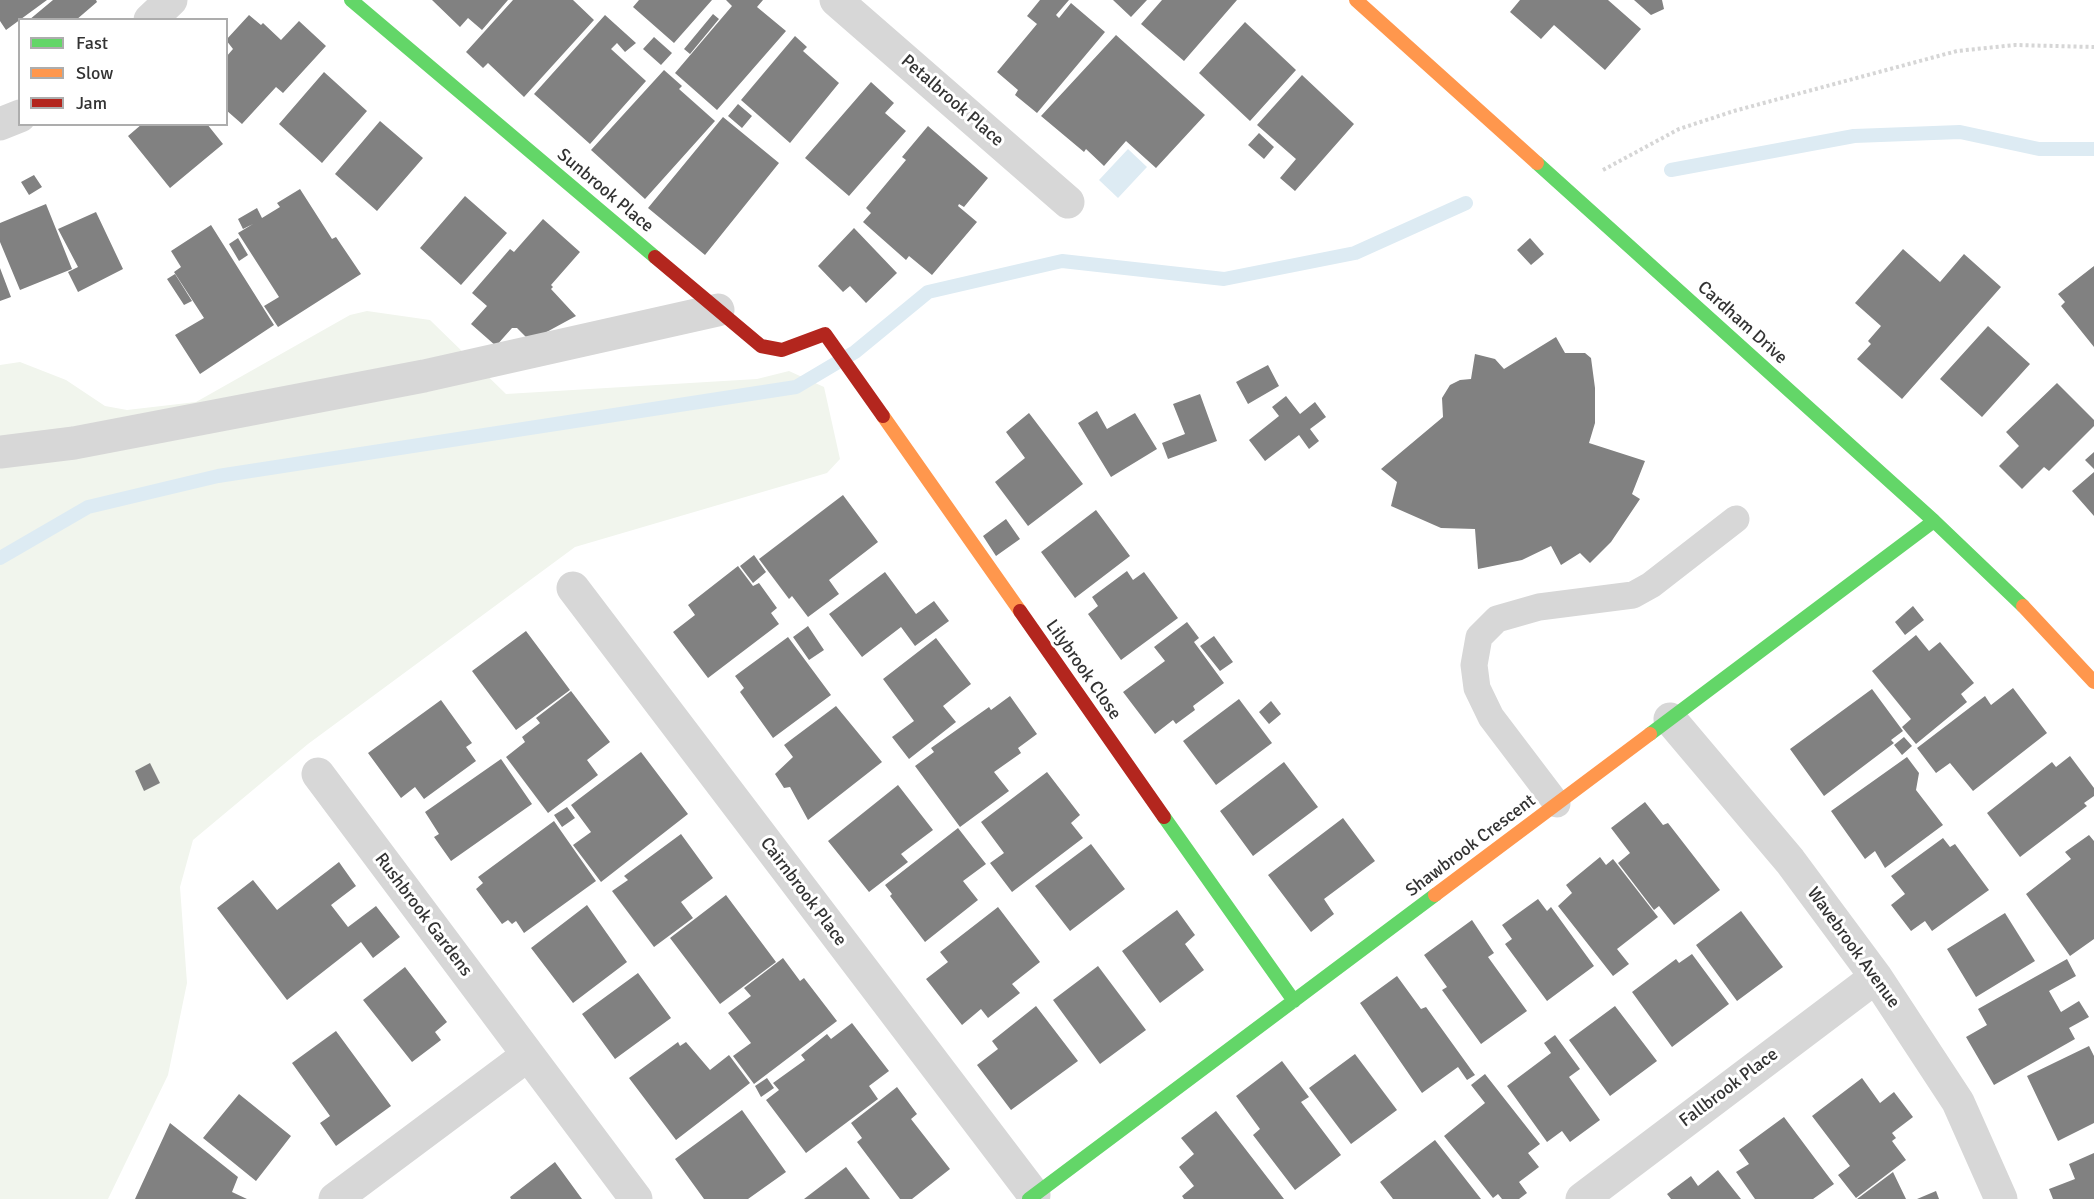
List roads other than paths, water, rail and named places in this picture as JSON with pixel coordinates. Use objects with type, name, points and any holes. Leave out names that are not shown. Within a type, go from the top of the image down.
[{"type":"street","points":[[152,18],[171,0]]},
{"type":"street","name":"Sunbrook Place","points":[[351,0],[761,346],[782,350],[825,334],[842,359]]},
{"type":"street","name":"Petalbrook Place","points":[[836,0],[1068,202]]},
{"type":"street","name":"Cardham Drive","points":[[1366,3],[1565,190],[1934,521],[2029,612],[2094,682]]},
{"type":"street","points":[[0,124],[18,117]]},
{"type":"street","points":[[0,452],[74,443],[424,376],[718,310]]},
{"type":"street","name":"Lilybrook Close","points":[[842,359],[1294,1001]]},
{"type":"street","name":"Shawbrook Crescent","points":[[1032,1197],[1934,521]]},
{"type":"street","name":"Cairnbrook Place","points":[[573,588],[1032,1197]]},
{"type":"street","name":"Wavebrook Avenue","points":[[1670,719],[1790,861],[1876,977],[1958,1102],[2001,1199]]},
{"type":"street","name":"Rushbrook Gardens","points":[[318,774],[636,1199]]},
{"type":"street","name":"Fallbrook Place","points":[[1582,1199],[1876,977]]},
{"type":"street","points":[[335,1199],[528,1055]]},
{"type":"lane","points":[[1557,804],[1491,717],[1477,688],[1474,665],[1479,637],[1497,619],[1539,607],[1633,595],[1651,585],[1736,519]]},
{"type":"waterway","points":[[1671,170],[1854,136],[1960,132],[2039,149],[2094,149]]},
{"type":"waterway","points":[[0,558],[88,507],[218,476],[796,387],[855,352],[928,292],[1062,261],[1224,279],[1355,253],[1466,203]]}]
